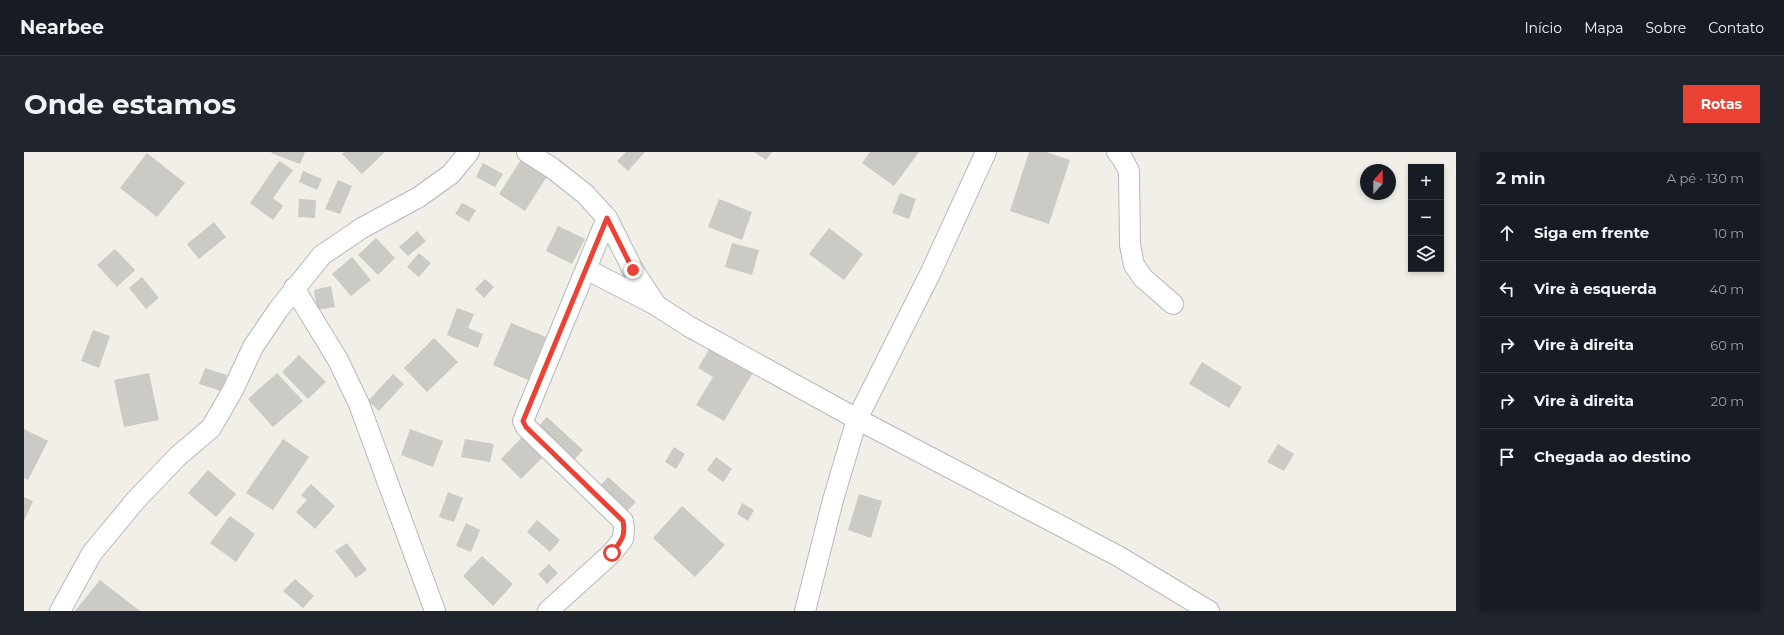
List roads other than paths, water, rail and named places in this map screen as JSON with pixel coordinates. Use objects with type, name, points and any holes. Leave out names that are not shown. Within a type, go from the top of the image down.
[{"type":"street","points":[[60,611],[92,553],[136,500],[178,456],[211,428],[233,390],[253,347],[294,288],[322,256],[362,228],[420,197],[451,174],[469,152]]},
{"type":"street","points":[[528,152],[552,168],[585,194],[607,218],[633,270],[657,306]]},
{"type":"street","points":[[805,611],[833,500],[857,419],[930,274],[986,152]]},
{"type":"street","points":[[1116,152],[1122,158],[1129,171],[1130,245],[1134,265],[1143,278],[1172,304]]},
{"type":"street","points":[[548,611],[612,553],[623,539],[623,521],[526,427],[523,421],[607,218]]},
{"type":"street","points":[[586,269],[657,306],[690,327],[857,419],[1118,556],[1209,611]]},
{"type":"street","points":[[294,288],[338,360],[359,404],[435,611]]}]
